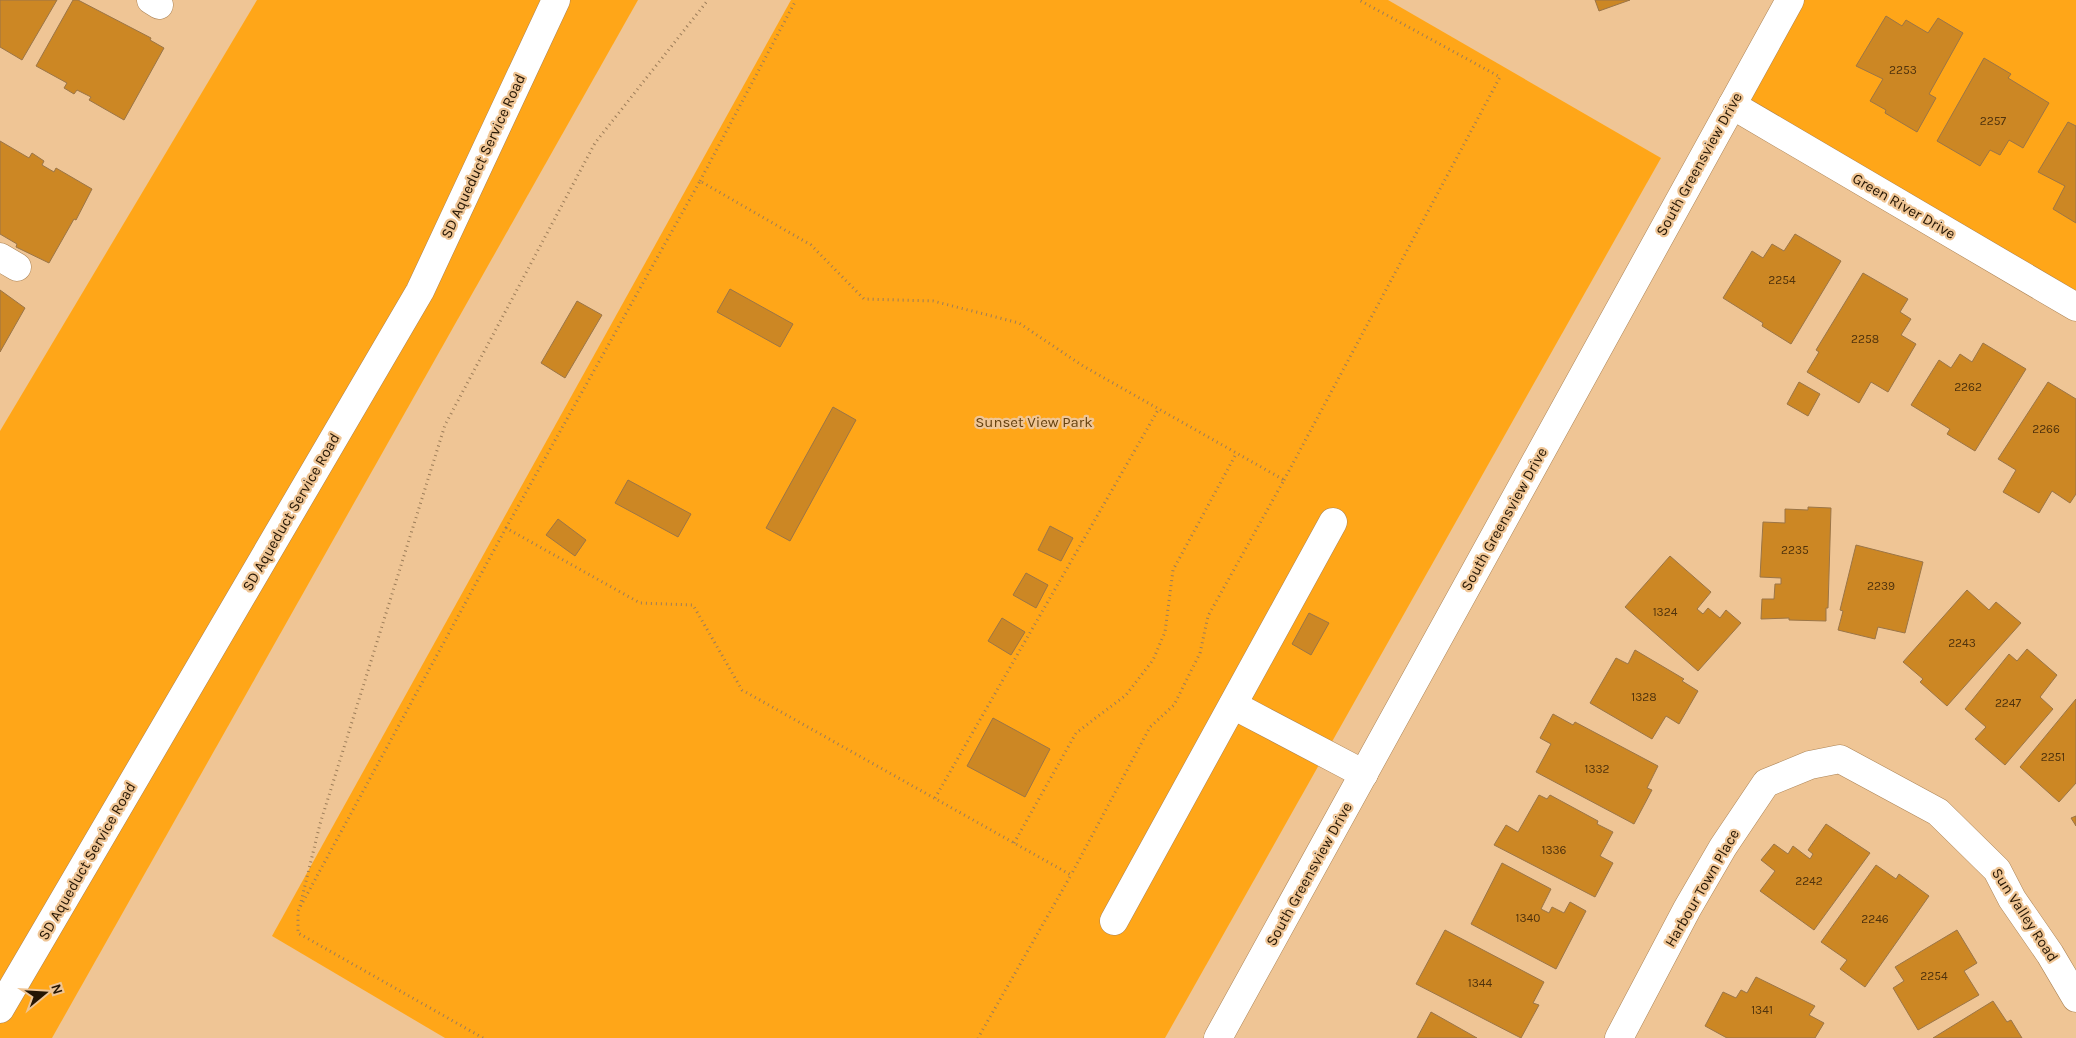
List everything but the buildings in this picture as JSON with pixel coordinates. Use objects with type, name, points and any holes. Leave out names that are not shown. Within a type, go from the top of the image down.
[{"type":"street","name":"SD Aqueduct Service Road","points":[[0,1009],[420,291],[556,0]]},
{"type":"street","name":"South Greensview Drive","points":[[1218,1038],[1790,0]]},
{"type":"street","name":"Green River Drive","points":[[1732,105],[2076,307]]},
{"type":"street","points":[[1114,921],[1333,522]]},
{"type":"street","points":[[1233,705],[1364,774]]},
{"type":"street","name":"Sun Valley Road","points":[[1810,765],[1840,759],[1938,812],[1997,870],[2012,899],[2050,954],[2076,998]]},
{"type":"street","name":"Harbour Town Place","points":[[1619,1038],[1723,847],[1766,783],[1810,765]]},
{"type":"path","points":[[482,1038],[298,933],[298,911],[320,824],[445,425],[595,143],[708,0]]},
{"type":"path","points":[[298,911],[506,528],[700,181],[796,0]]},
{"type":"path","points":[[978,1038],[1071,875],[1150,727],[1174,705],[1200,652],[1208,616],[1284,480],[1500,77],[1359,0]]},
{"type":"path","points":[[700,181],[811,245],[864,299],[933,301],[1019,323],[1083,366],[1284,480]]},
{"type":"path","points":[[935,798],[1158,410]]},
{"type":"path","points":[[1014,843],[1076,732],[1126,695],[1152,660],[1165,632],[1173,570],[1236,454]]},
{"type":"path","points":[[506,528],[640,603],[693,605],[742,690],[1071,875]]},
{"type":"green space","points":[[257,0],[638,0],[52,1038],[0,1038],[0,431]]},
{"type":"green space","name":"Sunset View Park","points":[[791,0],[1388,0],[1661,158],[1165,1038],[445,1038],[272,936]]},
{"type":"green space","points":[[1803,0],[2076,0],[2076,320],[1736,122]]}]
